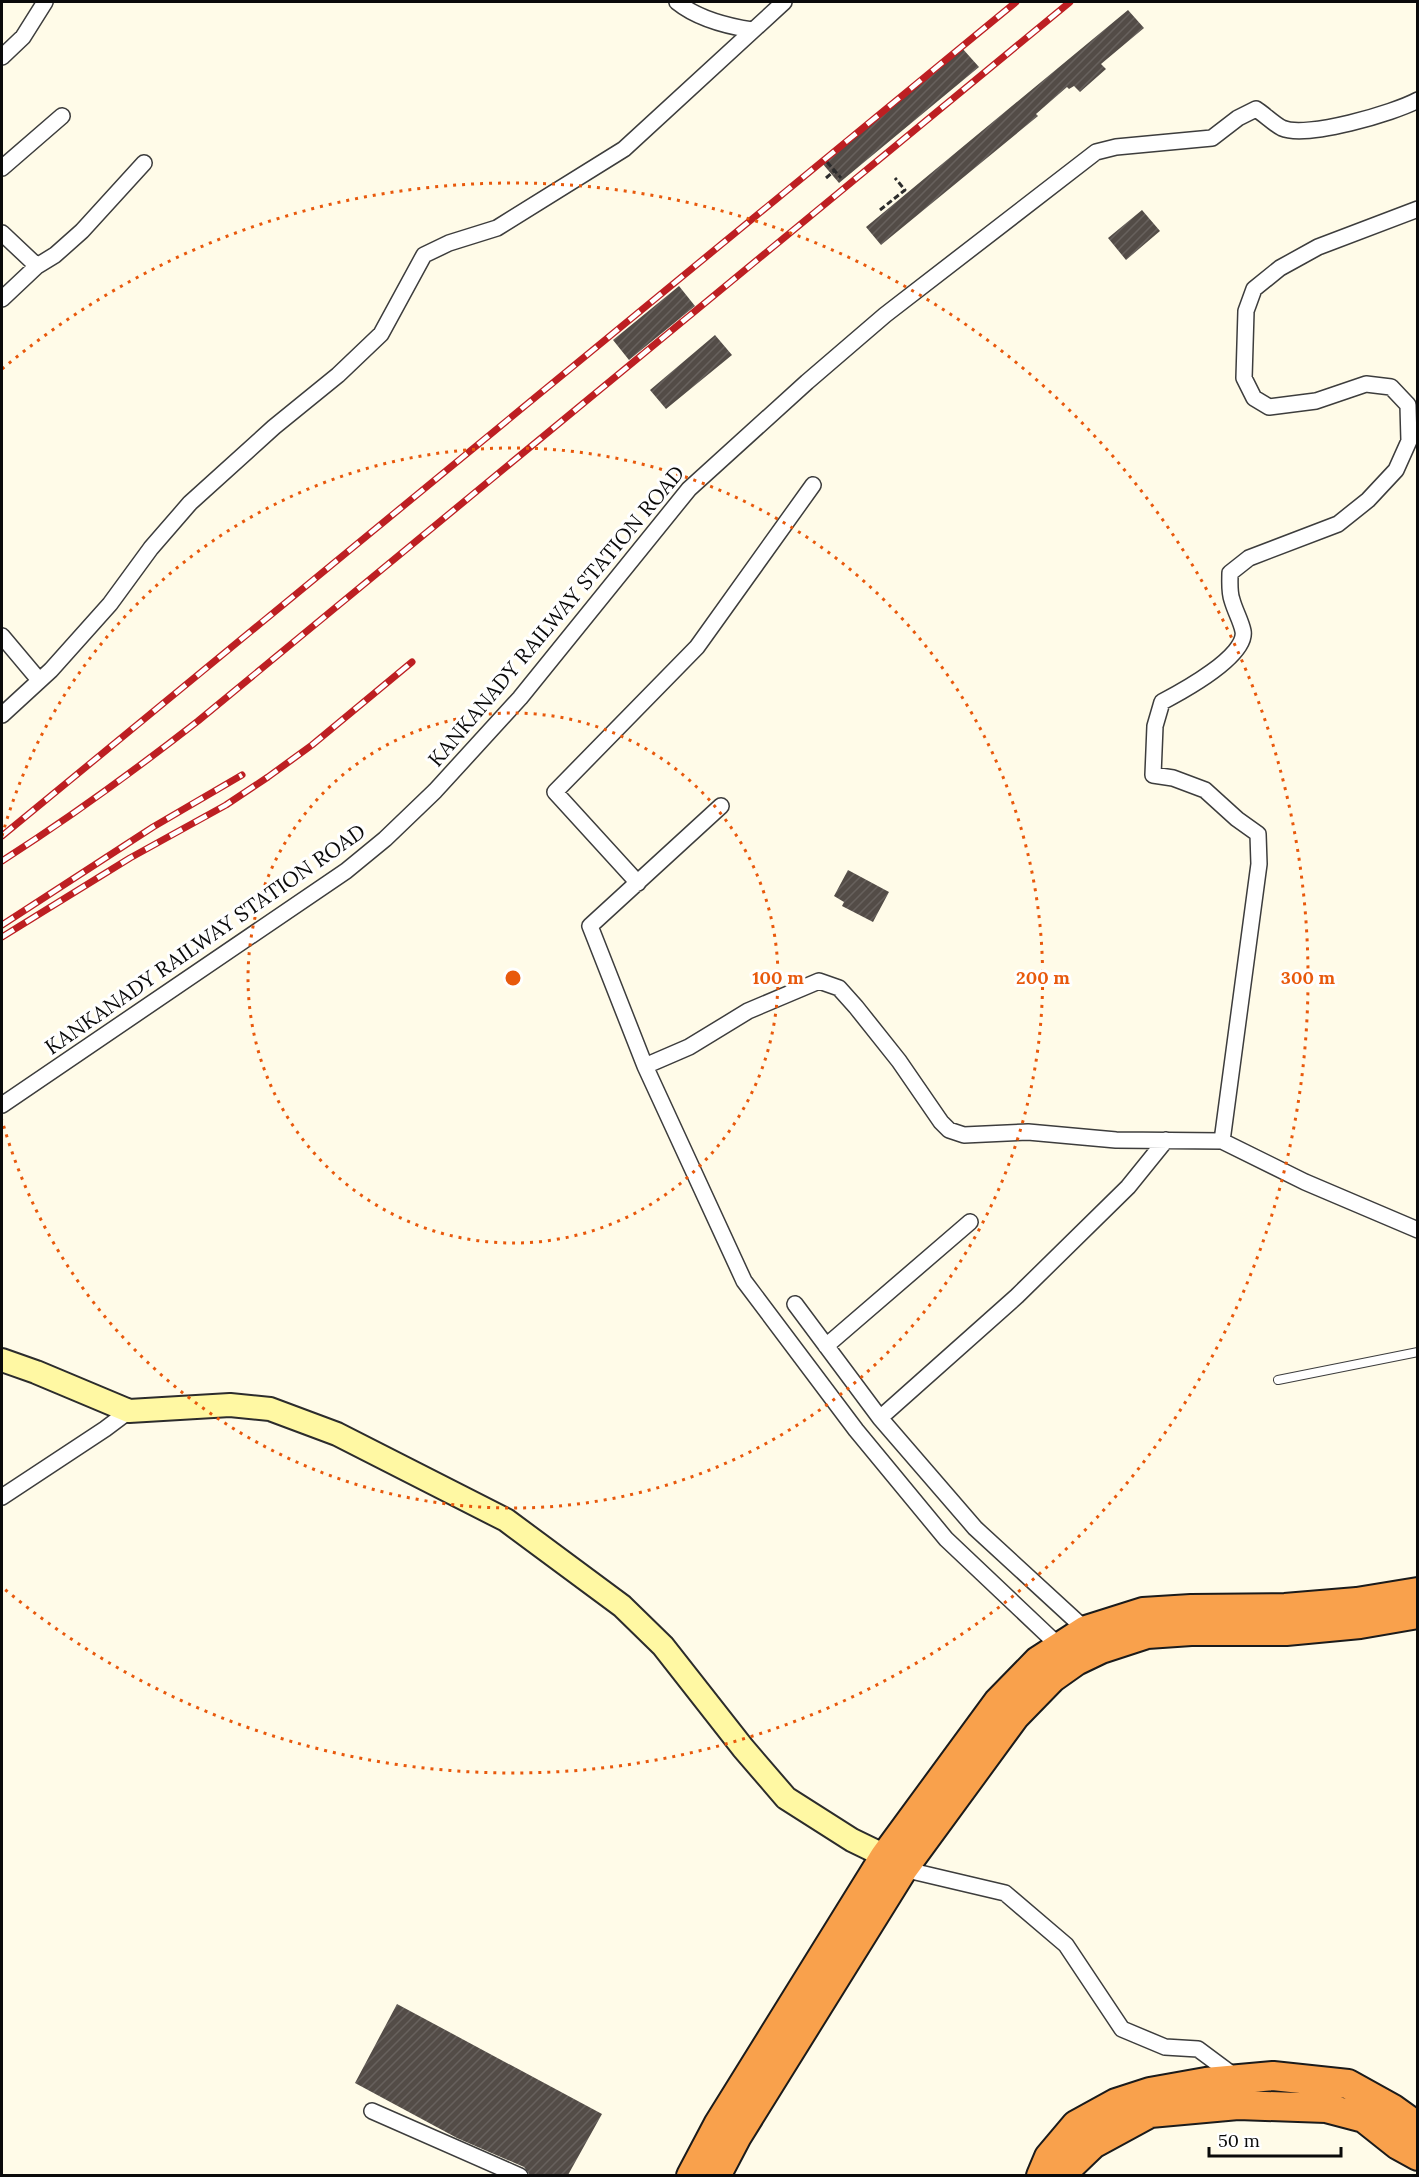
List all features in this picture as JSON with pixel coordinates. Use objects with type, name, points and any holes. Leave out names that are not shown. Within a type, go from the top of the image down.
[{"type":"highway","points":[[716,2175],[894,1863],[1015,1716],[1052,1678],[1076,1661],[1101,1649],[1147,1634],[1191,1631],[1286,1631],[1358,1613],[1418,1592]]},
{"type":"highway","points":[[691,2175],[718,2125],[894,1863],[998,1701],[1038,1661],[1086,1630],[1143,1612],[1285,1608],[1418,1614]]},
{"type":"highway","points":[[1041,2175],[1049,2157],[1076,2125],[1116,2103],[1150,2092],[1206,2082],[1273,2076],[1348,2084],[1393,2109],[1418,2127]]},
{"type":"highway","points":[[1066,2175],[1069,2167],[1093,2144],[1150,2114],[1238,2105],[1326,2108],[1364,2118],[1398,2145],[1418,2156]]},
{"type":"street","points":[[2,57],[23,37],[45,2]]},
{"type":"street","points":[[677,2],[687,10],[726,26],[752,30]]},
{"type":"street","points":[[2,714],[39,680],[110,604],[151,548],[190,503],[274,427],[338,375],[381,334],[424,255],[450,243],[496,228],[624,149],[784,2]]},
{"type":"street","name":"KANKANADY RAILWAY STATION ROAD","points":[[2,1105],[346,871],[385,839],[435,791],[520,698],[689,489],[885,315],[1096,152],[1116,147],[1212,138],[1238,118],[1256,109],[1283,128],[1313,131],[1402,108],[1418,100]]},
{"type":"street","points":[[2,168],[62,117]]},
{"type":"street","points":[[2,299],[37,266],[55,255],[82,231],[144,163]]},
{"type":"street","points":[[1222,1141],[1259,864],[1258,834],[1237,819],[1205,790],[1173,778],[1153,775],[1155,726],[1162,702],[1182,692],[1226,661],[1240,644],[1244,633],[1231,598],[1230,573],[1249,558],[1338,525],[1368,500],[1396,470],[1409,441],[1408,405],[1391,387],[1366,384],[1316,401],[1269,408],[1254,398],[1244,378],[1246,311],[1254,289],[1280,268],[1318,247],[1418,209]]},
{"type":"street","points":[[2,233],[37,266]]},
{"type":"street","points":[[638,883],[555,792],[697,647],[813,485]]},
{"type":"street","points":[[2,636],[39,680]]},
{"type":"street","points":[[721,806],[590,926],[645,1066],[744,1281],[856,1430],[946,1539],[1059,1646]]},
{"type":"street","points":[[645,1066],[689,1047],[748,1011],[819,981],[839,988],[899,1061],[949,1130],[964,1135],[1028,1132],[1116,1140],[1222,1141],[1305,1182],[1418,1230]]},
{"type":"street","points":[[880,1418],[1017,1296],[1128,1187],[1166,1140]]},
{"type":"street","points":[[826,1346],[970,1222]]},
{"type":"street","points":[[795,1304],[880,1418],[975,1528],[1086,1630]]},
{"type":"street","points":[[2,1360],[129,1411],[230,1405],[270,1409],[338,1434],[506,1520],[622,1606],[663,1646],[743,1748],[786,1798],[852,1840],[894,1863],[1005,1893],[1066,1945],[1122,2029],[1165,2047],[1198,2049],[1238,2079]]},
{"type":"street","points":[[2,1497],[129,1411]]},
{"type":"street","points":[[372,2110],[520,2175]]},
{"type":"lane","points":[[1278,1380],[1418,1352]]},
{"type":"path","points":[[827,162],[841,178]]},
{"type":"path","points":[[826,178],[834,171]]},
{"type":"path","points":[[880,210],[905,190],[896,178]]},
{"type":"building","points":[[1128,10],[1144,28],[1101,64],[1106,69],[1080,92],[1074,86],[1069,89],[1067,87],[1036,114],[1038,116],[881,245],[866,227]]},
{"type":"building","points":[[962,48],[979,67],[839,183],[822,163]]},
{"type":"building","points":[[1142,210],[1160,231],[1126,260],[1108,238]]},
{"type":"building","points":[[679,286],[695,306],[629,360],[613,340]]},
{"type":"building","points":[[715,335],[732,355],[666,409],[650,390]]},
{"type":"building","points":[[848,870],[889,892],[873,922],[842,906],[844,902],[834,896]]},
{"type":"building","points":[[397,2004],[602,2114],[568,2175],[530,2175],[524,2167],[457,2138],[355,2083]]},
{"type":"railway","points":[[2,836],[1016,2]]},
{"type":"railway","points":[[2,861],[101,794],[198,721],[1070,2]]},
{"type":"railway","points":[[2,937],[130,858],[226,805],[268,777],[312,745],[412,662]]},
{"type":"railway","points":[[2,925],[153,827],[242,775]]}]
